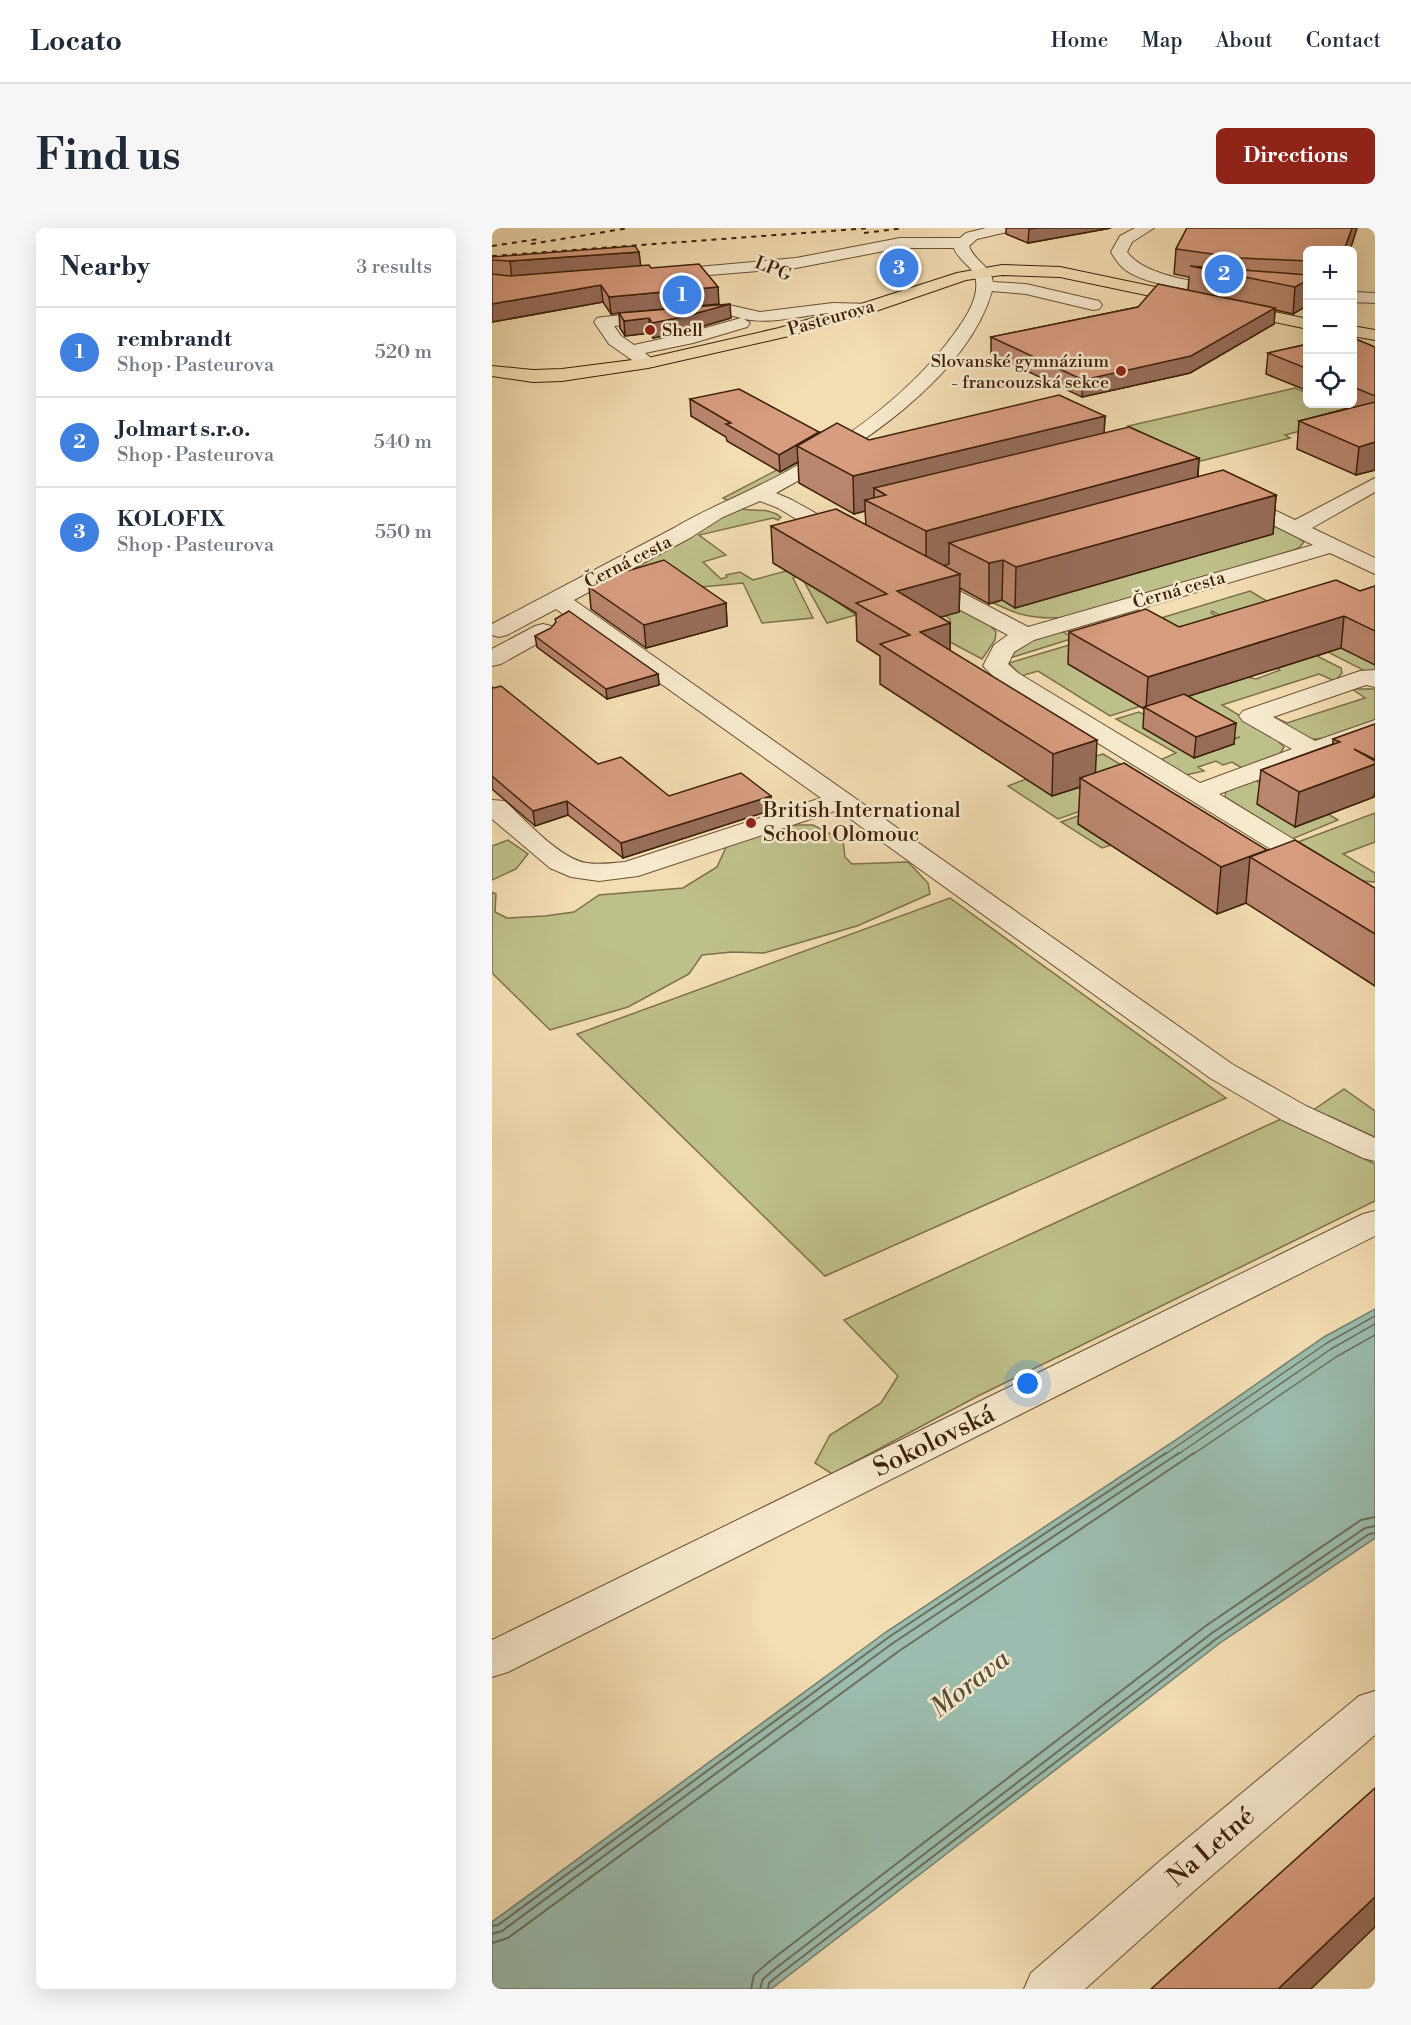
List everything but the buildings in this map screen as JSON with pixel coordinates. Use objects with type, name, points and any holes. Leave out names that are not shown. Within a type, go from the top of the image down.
[{"type":"main road","name":"Pasteurova","points":[[492,371],[533,376],[562,375],[648,363],[753,339],[984,279],[1050,270],[1303,317]]},
{"type":"main road","name":"Pasteurova","points":[[1168,293],[1223,308],[1303,323]]},
{"type":"street","points":[[1006,228],[972,236],[962,243],[962,250],[984,279],[1093,305]]},
{"type":"street","points":[[1146,228],[1126,239],[1119,252],[1126,264],[1142,273],[1193,285],[1303,294]]},
{"type":"street","name":"LPG","points":[[755,281],[745,277],[647,274],[796,264],[900,243],[962,243]]},
{"type":"street","name":"Černá cesta","points":[[499,630],[682,534],[708,516],[758,494],[843,446],[898,403],[958,342],[974,315],[984,279]]},
{"type":"street","name":"LPG","points":[[599,316],[790,297],[833,308]]},
{"type":"street","points":[[1357,297],[1375,298]]},
{"type":"street","points":[[629,351],[700,336],[760,317],[833,308],[867,308]]},
{"type":"street","points":[[648,363],[610,336],[599,316],[729,310],[760,317]]},
{"type":"street","points":[[1296,528],[1375,484]]},
{"type":"street","points":[[758,494],[785,504],[862,549]]},
{"type":"street","points":[[1219,496],[1296,528],[1375,567]]},
{"type":"street","points":[[829,528],[853,522]]},
{"type":"street","name":"Černá cesta","points":[[1332,546],[1026,635],[1011,642],[997,656],[995,666],[1001,673],[1197,793],[1373,897]]},
{"type":"street","points":[[896,567],[1026,635]]},
{"type":"street","points":[[923,581],[957,572]]},
{"type":"street","points":[[555,599],[582,614],[1221,1071],[1294,1113],[1375,1151]]},
{"type":"street","points":[[492,659],[560,621],[582,614]]},
{"type":"street","points":[[1314,751],[1252,716],[1369,676],[1375,680]]},
{"type":"street","points":[[1197,793],[1375,728]]},
{"type":"street","points":[[495,807],[565,866],[582,871],[605,872],[628,870],[842,800]]},
{"type":"street","name":"Sokolovská","points":[[492,1660],[1375,1222]]},
{"type":"street","name":"Na Letné","points":[[1049,1989],[1185,1869],[1375,1709]]},
{"type":"green space","points":[[1295,388],[1303,391],[1303,408],[1344,408],[1362,415],[1285,435],[1290,438],[1201,461],[1128,426]]},
{"type":"green space","points":[[829,443],[838,446],[730,502],[723,498]]},
{"type":"green space","points":[[739,508],[771,512],[781,517],[778,520],[773,518],[699,535],[726,555],[703,562],[721,579],[727,577],[726,575],[740,572],[753,580],[820,562],[794,574],[793,578],[813,618],[762,623],[743,583],[681,589],[641,570],[625,568]]},
{"type":"green space","points":[[1258,518],[1304,542],[1299,548],[1291,551],[1067,617],[1041,618],[1020,614],[976,594]]},
{"type":"green space","points":[[800,574],[875,591],[836,601],[856,615],[827,623]]},
{"type":"green space","points":[[1250,591],[1375,665],[1375,676],[1328,652],[1317,656],[1341,668],[1342,673],[1335,681],[1319,674],[1222,705],[1272,735],[1284,747],[1278,757],[1245,770],[1232,762],[1223,765],[1216,761],[1198,767],[1204,771],[1186,775],[1160,760],[1176,753],[1116,719],[1139,712],[1159,722],[1194,758],[1233,744],[1229,741],[1240,737],[1235,738],[1225,732],[1141,706],[1110,716],[1038,671],[1021,676],[1009,663],[1079,642],[1256,679],[1280,670],[1277,668],[1273,643],[1212,611],[1211,613],[1252,636],[1177,659],[1161,618]]},
{"type":"green space","points":[[941,598],[989,624],[996,632],[995,640],[982,659],[950,642],[950,619],[926,603]]},
{"type":"green space","points":[[1061,631],[1074,638],[1010,658],[1020,647]]},
{"type":"green space","points":[[1352,689],[1375,689],[1375,722],[1332,736],[1306,739],[1269,715],[1287,723],[1365,698]]},
{"type":"green space","points":[[1103,754],[1155,785],[1058,819],[1008,786],[1026,779],[1052,796],[1094,782],[1068,764]]},
{"type":"green space","points":[[1252,779],[1338,820],[1292,839],[1225,797],[1226,790]]},
{"type":"green space","points":[[1159,787],[1079,824],[1111,845],[1102,848],[1061,822]]},
{"type":"green space","points":[[1375,813],[1375,842],[1343,854],[1375,873],[1375,882],[1361,881],[1298,842]]},
{"type":"green space","points":[[782,825],[813,825],[843,840],[845,857],[852,864],[908,862],[928,883],[930,894],[857,926],[764,953],[732,952],[702,955],[689,974],[628,1007],[550,1030],[492,973],[492,892],[496,894],[495,912],[507,918],[574,912],[599,895],[683,888],[717,867],[727,845]]},
{"type":"green space","points":[[508,840],[528,854],[516,869],[492,880],[492,846]]},
{"type":"green space","points":[[950,898],[1226,1098],[825,1276],[577,1034]]},
{"type":"green space","points":[[1344,1089],[1375,1111],[1375,1137],[1329,1116],[1306,1115]]},
{"type":"green space","points":[[1281,1119],[1375,1164],[1375,1201],[978,1396],[832,1474],[815,1463],[830,1435],[881,1403],[898,1376],[844,1320]]},
{"type":"water","name":"Morava","points":[[1375,1309],[1375,1538],[1220,1643],[771,1989],[492,1989],[492,1922],[886,1632],[1177,1439],[1324,1337]]},
{"type":"railway","points":[[531,244],[629,228]]},
{"type":"railway","points":[[492,256],[871,228]]},
{"type":"railway","points":[[864,233],[904,228]]},
{"type":"railway","points":[[492,246],[539,239]]},
{"type":"place","name":"KOLOFIX","points":[[899,268]]},
{"type":"place","name":"Jolmart s.r.o.","points":[[1224,274]]},
{"type":"place","name":"rembrandt","points":[[682,295]]},
{"type":"place","name":"Shell","points":[[650,330]]},
{"type":"place","name":"Slovanské gymnázium - francouzská sekce","points":[[1121,371]]},
{"type":"place","name":"British International School Olomouc","points":[[751,823]]}]
